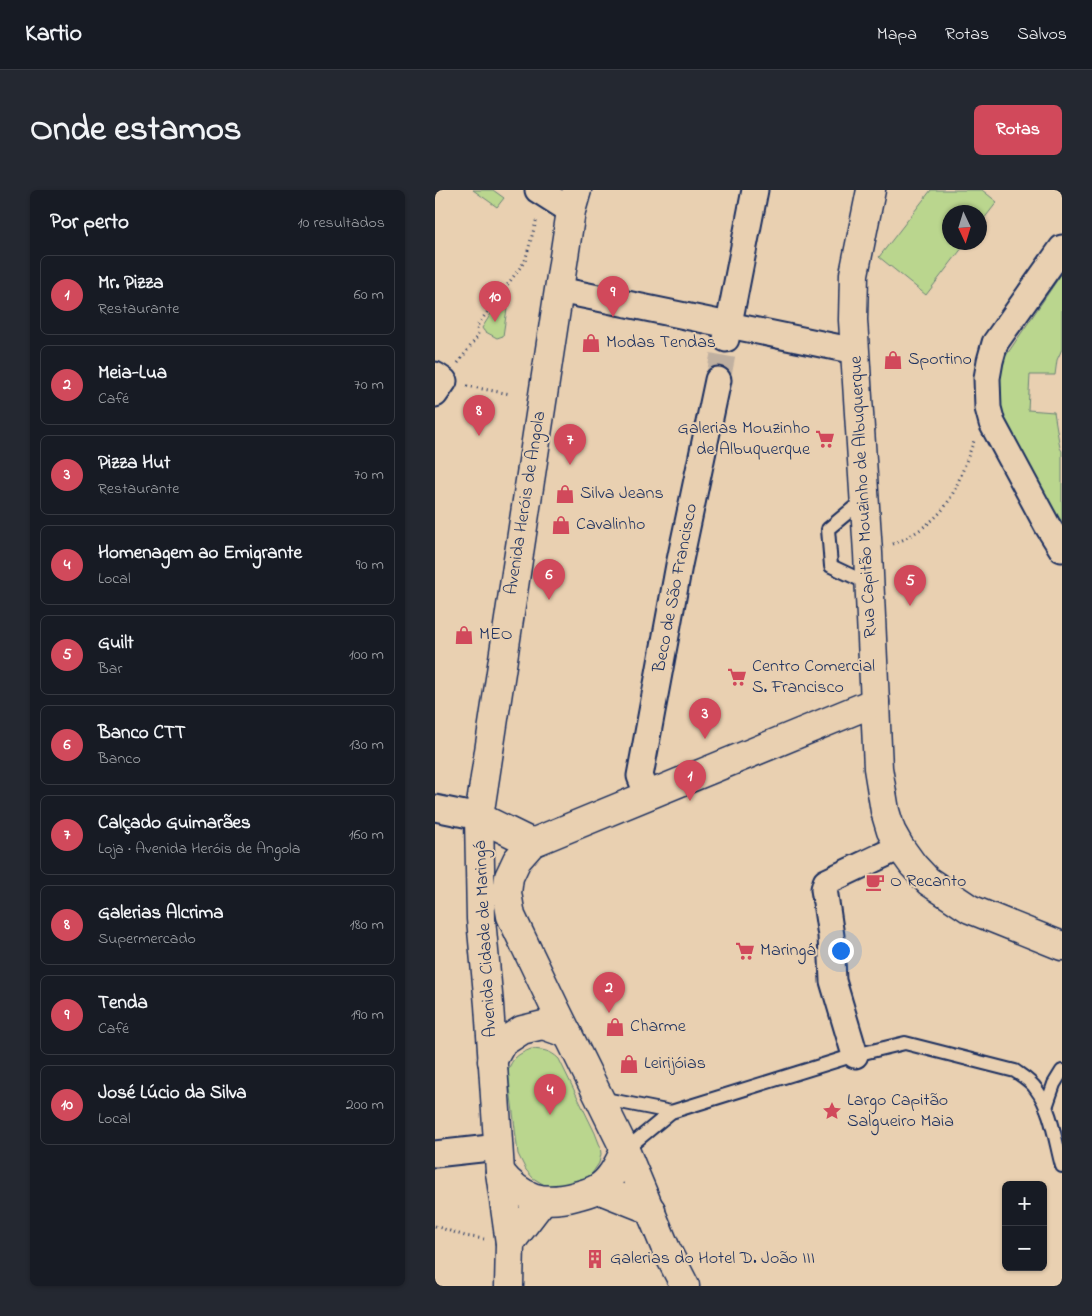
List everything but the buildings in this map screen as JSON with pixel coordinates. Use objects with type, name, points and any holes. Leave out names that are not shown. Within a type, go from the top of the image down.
[{"type":"main road","name":"Rua Capitão Mouzinho de Albuquerque","points":[[871,190],[853,274],[853,320],[878,768],[881,790],[891,831],[900,848],[928,881],[970,910],[1062,946]]},
{"type":"main road","name":"Avenida Heróis de Angola","points":[[479,817],[574,200]]},
{"type":"main road","points":[[479,817],[532,843],[875,702]]},
{"type":"main road","name":"Avenida Cidade de Maringá","points":[[479,817],[481,919],[500,1160],[497,1241],[509,1286]]},
{"type":"main road","name":"Avenida Cidade de Maringá","points":[[532,843],[517,860],[509,877],[507,893],[511,916],[625,1150],[666,1249],[685,1286]]},
{"type":"main road","name":"Avenida Cidade de Maringá","points":[[492,1061],[502,1043],[522,1030],[543,1026],[568,1034]]},
{"type":"main road","points":[[500,1160],[511,1185],[524,1194],[543,1200],[571,1197],[598,1189],[612,1175],[625,1150]]},
{"type":"main road","points":[[598,1189],[651,1210]]},
{"type":"main road","points":[[497,1241],[543,1200]]},
{"type":"street","points":[[538,190],[574,200]]},
{"type":"street","points":[[727,332],[755,190]]},
{"type":"street","points":[[1062,248],[995,343],[987,378],[988,404],[992,423],[1062,549]]},
{"type":"street","points":[[559,290],[727,332],[855,351]]},
{"type":"street","name":"Beco de São Francisco","points":[[648,796],[640,776],[678,574],[718,380]]},
{"type":"street","points":[[435,808],[479,817]]},
{"type":"street","points":[[855,1055],[833,981],[831,936],[824,889],[826,882],[900,848]]},
{"type":"street","points":[[435,1154],[500,1160]]},
{"type":"lane","points":[[864,500],[828,529],[831,566],[869,584]]},
{"type":"lane","points":[[625,1150],[671,1112],[855,1055],[905,1043],[1015,1071],[1036,1088],[1046,1107],[1062,1166]]},
{"type":"lane","points":[[1046,1107],[1054,1084],[1062,1070]]},
{"type":"lane","points":[[599,1098],[671,1112]]},
{"type":"path","points":[[438,384],[478,336],[477,326],[525,260],[538,215]]},
{"type":"path","points":[[438,384],[510,394]]},
{"type":"path","points":[[888,545],[904,540],[937,516],[948,503],[988,404]]},
{"type":"path","points":[[435,1226],[465,1236],[497,1241]]},
{"type":"green space","points":[[473,190],[493,190],[504,198],[497,207]]},
{"type":"green space","points":[[931,190],[982,190],[997,202],[987,215],[987,205],[942,205],[942,250],[961,250],[926,295],[879,257]]},
{"type":"green space","points":[[1062,273],[1062,349],[1057,360],[1055,375],[1030,375],[1028,410],[1054,412],[1062,451],[1062,523],[1021,456],[998,406],[999,366]]},
{"type":"green space","points":[[501,298],[507,299],[508,302],[503,336],[497,338],[482,328]]},
{"type":"green space","points":[[531,1049],[549,1052],[559,1059],[595,1133],[601,1154],[599,1163],[589,1178],[565,1186],[546,1186],[533,1178],[526,1170],[518,1154],[508,1071],[516,1057]]},
{"type":"tunnel","points":[[718,380],[726,339]]},
{"type":"place","name":"Tenda","points":[[613,317]]},
{"type":"place","name":"José Lúcio da Silva","points":[[495,322]]},
{"type":"place","name":"Modas Tendas","points":[[591,343]]},
{"type":"place","name":"Sportino","points":[[893,360]]},
{"type":"place","name":"Galerias Alcrima","points":[[479,436]]},
{"type":"place","name":"Galerias Mouzinho de Albuquerque","points":[[825,439]]},
{"type":"place","name":"Calçado Guimarães","points":[[570,465]]},
{"type":"place","name":"Silva Jeans","points":[[565,494]]},
{"type":"place","name":"Cavalinho","points":[[561,525]]},
{"type":"place","name":"Banco CTT","points":[[549,600]]},
{"type":"place","name":"Guilt","points":[[910,606]]},
{"type":"place","name":"MEO","points":[[464,635]]},
{"type":"place","name":"Centro Comercial S. Francisco","points":[[737,677]]},
{"type":"place","name":"Pizza Hut","points":[[705,739]]},
{"type":"place","name":"Mr. Pizza","points":[[690,801]]},
{"type":"place","name":"O Recanto","points":[[875,882]]},
{"type":"place","name":"Maringá","points":[[745,951]]},
{"type":"place","name":"Meia-Lua","points":[[609,1013]]},
{"type":"place","name":"Charme","points":[[615,1027]]},
{"type":"place","name":"Leirijóias","points":[[629,1064]]},
{"type":"place","name":"Largo Capitão Salgueiro Maia","points":[[832,1111]]},
{"type":"place","name":"Homenagem ao Emigrante","points":[[550,1115]]},
{"type":"place","name":"Galerias do Hotel D. João III","points":[[595,1259]]}]
